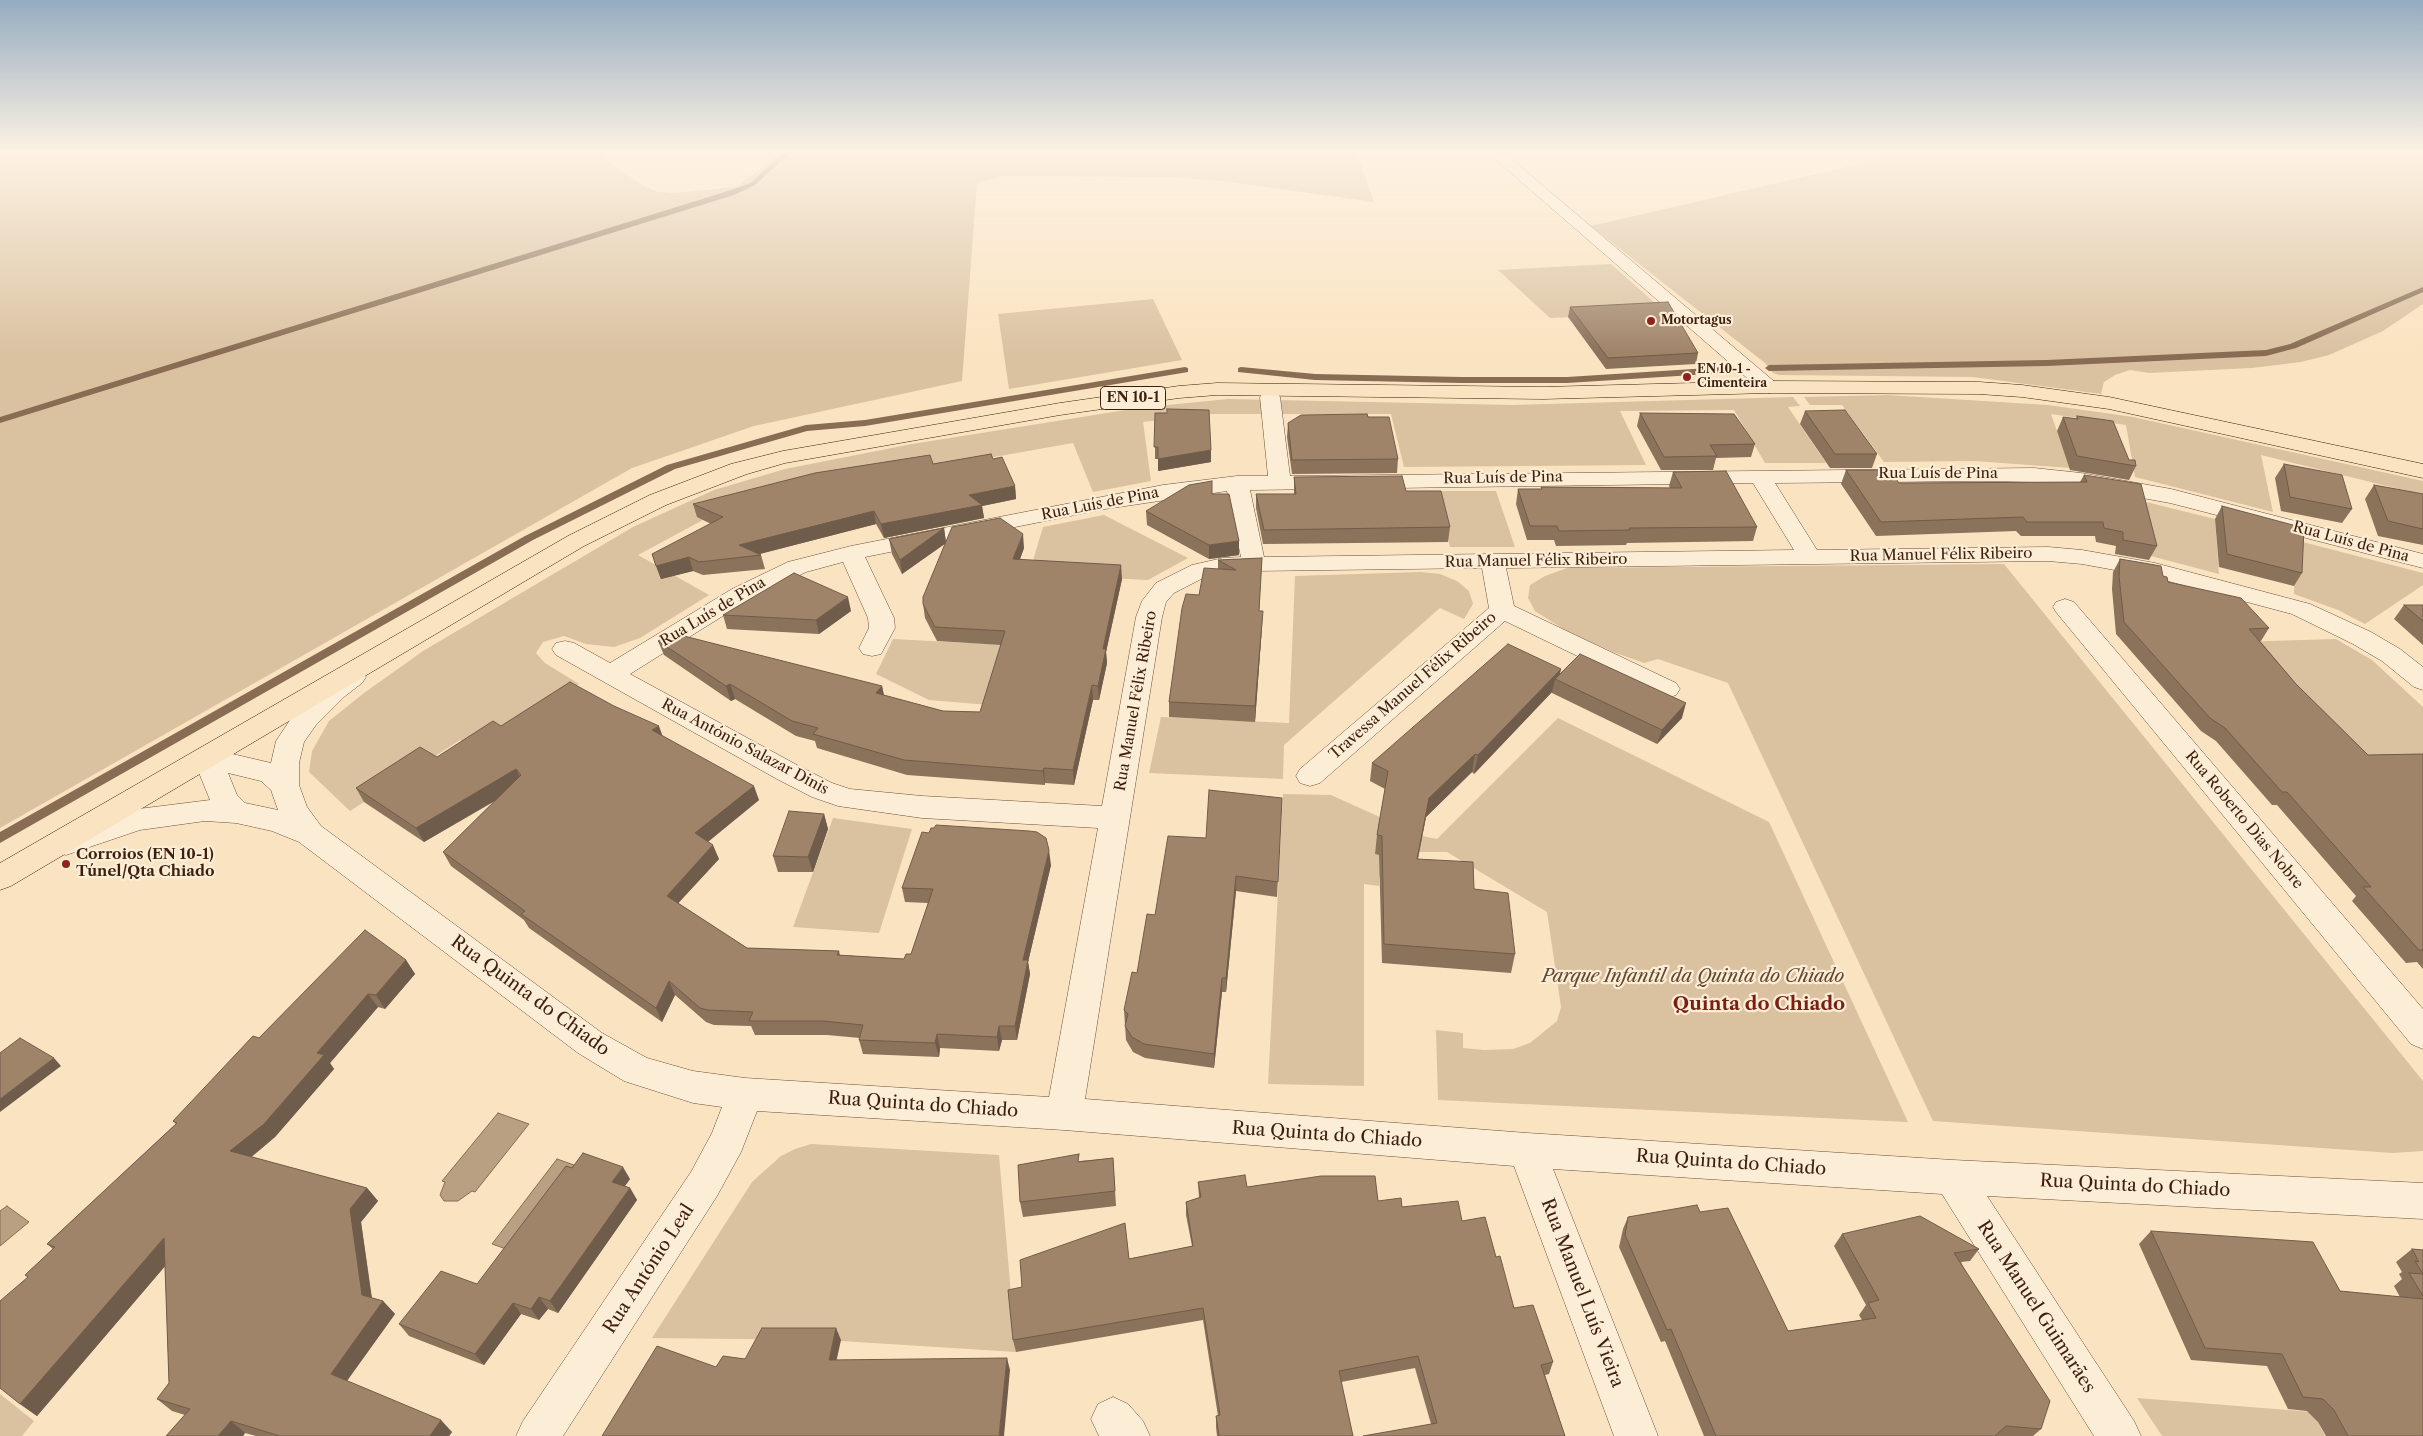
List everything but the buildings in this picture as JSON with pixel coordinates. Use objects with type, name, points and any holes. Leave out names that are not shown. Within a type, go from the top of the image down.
[{"type":"main road","name":"EN 10-1","points":[[0,878],[576,541],[658,500],[739,469],[827,448],[1068,407],[1207,390],[1287,389],[1543,394],[1769,387],[1916,386],[2022,391],[2109,403],[2423,471]]},
{"type":"main road","name":"EN 10-1","points":[[2371,459],[2423,467]]},
{"type":"street","points":[[1572,219],[1769,387]]},
{"type":"street","points":[[1270,397],[1280,481]]},
{"type":"street","name":"Rua Luís de Pina","points":[[610,674],[769,578],[797,567],[851,553],[1163,492],[1237,483],[1983,474],[2082,480],[2171,496],[2423,561]]},
{"type":"street","points":[[1760,476],[1810,557]]},
{"type":"street","points":[[1237,483],[1254,564]]},
{"type":"street","points":[[851,553],[881,618],[880,633],[872,648]]},
{"type":"street","name":"Rua Manuel Félix Ribeiro","points":[[1064,1114],[1149,617],[1154,601],[1165,588],[1201,570],[1223,565],[1254,564],[2048,554],[2119,562],[2302,609],[2362,638],[2390,655],[2423,681]]},
{"type":"street","name":"Travessa Manuel Félix Ribeiro","points":[[1310,776],[1502,610],[1493,562]]},
{"type":"street","name":"Rua Roberto Dias Nobre","points":[[2065,607],[2423,1034]]},
{"type":"street","points":[[1502,610],[1667,689]]},
{"type":"street","name":"Rua Quinta do Chiado","points":[[310,834],[293,810],[284,785],[285,763],[290,741],[306,718],[334,691],[397,646]]},
{"type":"street","name":"Rua António Salazar Dinis","points":[[566,649],[787,772],[822,790],[848,799],[922,807],[1116,818]]},
{"type":"street","points":[[207,758],[270,774],[284,785]]},
{"type":"street","points":[[207,758],[225,801],[236,812]]},
{"type":"street","name":"Rua Quinta do Chiado","points":[[47,850],[138,820],[205,810],[236,812],[278,822],[310,834],[590,1043],[637,1070],[693,1086],[745,1094],[1064,1114],[1527,1150],[1954,1177],[2423,1201]]},
{"type":"street","name":"Rua António Leal","points":[[538,1436],[704,1184],[728,1140],[745,1094]]},
{"type":"street","name":"Rua Manuel Luís Vieira","points":[[1527,1150],[1636,1436]]},
{"type":"street","name":"Rua Manuel Guimarães","points":[[1954,1177],[2119,1436]]},
{"type":"green space","points":[[0,219],[974,219],[962,381],[754,426],[632,468],[0,828]]},
{"type":"green space","points":[[1621,219],[2423,219],[2423,304],[2383,331],[2329,355],[2301,362],[2252,368],[2149,373],[2130,370],[2115,375],[2104,382],[2101,394],[1973,377],[1779,375],[1773,373],[1765,363],[1591,226]]},
{"type":"green space","points":[[1611,264],[1666,313],[1550,318],[1498,270]]},
{"type":"green space","points":[[1153,299],[1182,360],[1009,389],[998,314]]},
{"type":"green space","points":[[1887,395],[2048,405],[2133,417],[2423,481],[2423,495],[2261,455],[2273,512],[2135,477],[2126,425],[2051,414],[2070,468],[1975,461],[1884,462],[1842,405],[1810,405],[1804,397]]},
{"type":"green space","points":[[1793,397],[1800,406],[1788,407],[1826,463],[1765,463],[1734,410],[1620,411],[1646,465],[1404,467],[1391,414],[1209,414],[1143,422],[1151,481],[1093,492],[1073,443],[893,475],[703,520],[638,555],[709,595],[640,638],[614,647],[586,644],[564,636],[543,642],[536,653],[545,663],[579,684],[477,750],[460,740],[350,811],[309,772],[312,751],[329,721],[364,693],[423,651],[633,527],[714,490],[785,469],[912,444],[1138,408],[1228,399],[1512,405]]},
{"type":"green space","points":[[1436,491],[1496,491],[1515,547],[1450,547]]},
{"type":"green space","points":[[2134,499],[2215,519],[2219,574],[2147,555]]},
{"type":"green space","points":[[1104,515],[1188,558],[1148,580],[1029,574],[1043,527]]},
{"type":"green space","points":[[2295,540],[2423,573],[2423,585],[2365,624],[2338,610],[2294,594]]},
{"type":"green space","points":[[2004,564],[2423,1081],[2423,1151],[2393,1153],[1933,1121],[1728,683],[1658,659],[1644,663],[1613,652],[1568,632],[1535,611],[1528,598],[1530,585],[1545,576],[1567,568]]},
{"type":"green space","points":[[1421,572],[1440,574],[1457,581],[1469,591],[1473,604],[1464,619],[1440,608],[1284,745],[1283,779],[1149,773],[1161,717],[1289,723],[1295,576]]},
{"type":"green space","points":[[893,639],[1007,645],[989,705],[929,700],[876,674]]},
{"type":"green space","points":[[2336,639],[2372,660],[2423,707],[2423,754],[2346,756],[2234,642]]},
{"type":"green space","name":"Parque Infantil da Quinta do Chiado","points":[[1558,718],[1769,822],[1908,1122],[1438,1100],[1436,1030],[1463,1033],[1463,1048],[1484,1050],[1513,1049],[1530,1043],[1557,1021],[1561,1007],[1547,912],[1447,852],[1419,852],[1377,842],[1375,854],[1390,857],[1392,865],[1379,877],[1379,886],[1364,884],[1364,1086],[1268,1084],[1283,794],[1331,795],[1422,836],[1437,839]]},
{"type":"green space","points":[[833,818],[912,829],[879,933],[793,927]]},
{"type":"green space","points":[[811,1144],[999,1155],[1016,1352],[825,1340],[652,1338],[752,1182],[781,1156]]},
{"type":"green space","points":[[0,1394],[34,1421],[22,1436],[0,1436]]},
{"type":"green space","points":[[2137,1398],[2313,1412],[2325,1436],[2162,1436]]},
{"type":"shaded area","points":[[498,1113],[529,1124],[475,1192],[472,1191],[458,1201],[444,1201],[440,1195],[445,1182],[442,1181]]},
{"type":"shaded area","points":[[557,1159],[574,1165],[509,1250],[492,1244]]},
{"type":"shaded area","points":[[7,1206],[29,1222],[0,1246],[0,1211]]},
{"type":"waterway","points":[[0,420],[646,219]]},
{"type":"waterway","points":[[1769,368],[2047,363],[2266,353],[2293,346],[2423,289]]},
{"type":"waterway","points":[[0,838],[529,538],[671,467],[806,428],[865,423],[1185,370]]},
{"type":"waterway","points":[[1241,370],[1315,377],[1462,380],[1567,380],[1725,370]]},
{"type":"place","name":"Motortagus","points":[[1651,321]]},
{"type":"place","name":"EN 10-1 - Cimenteira","points":[[1687,377]]},
{"type":"place","name":"Corroios (EN 10-1) Túnel/Qta Chiado","points":[[66,864]]},
{"type":"district","name":"Quinta do Chiado","points":[[1759,1005]]}]
